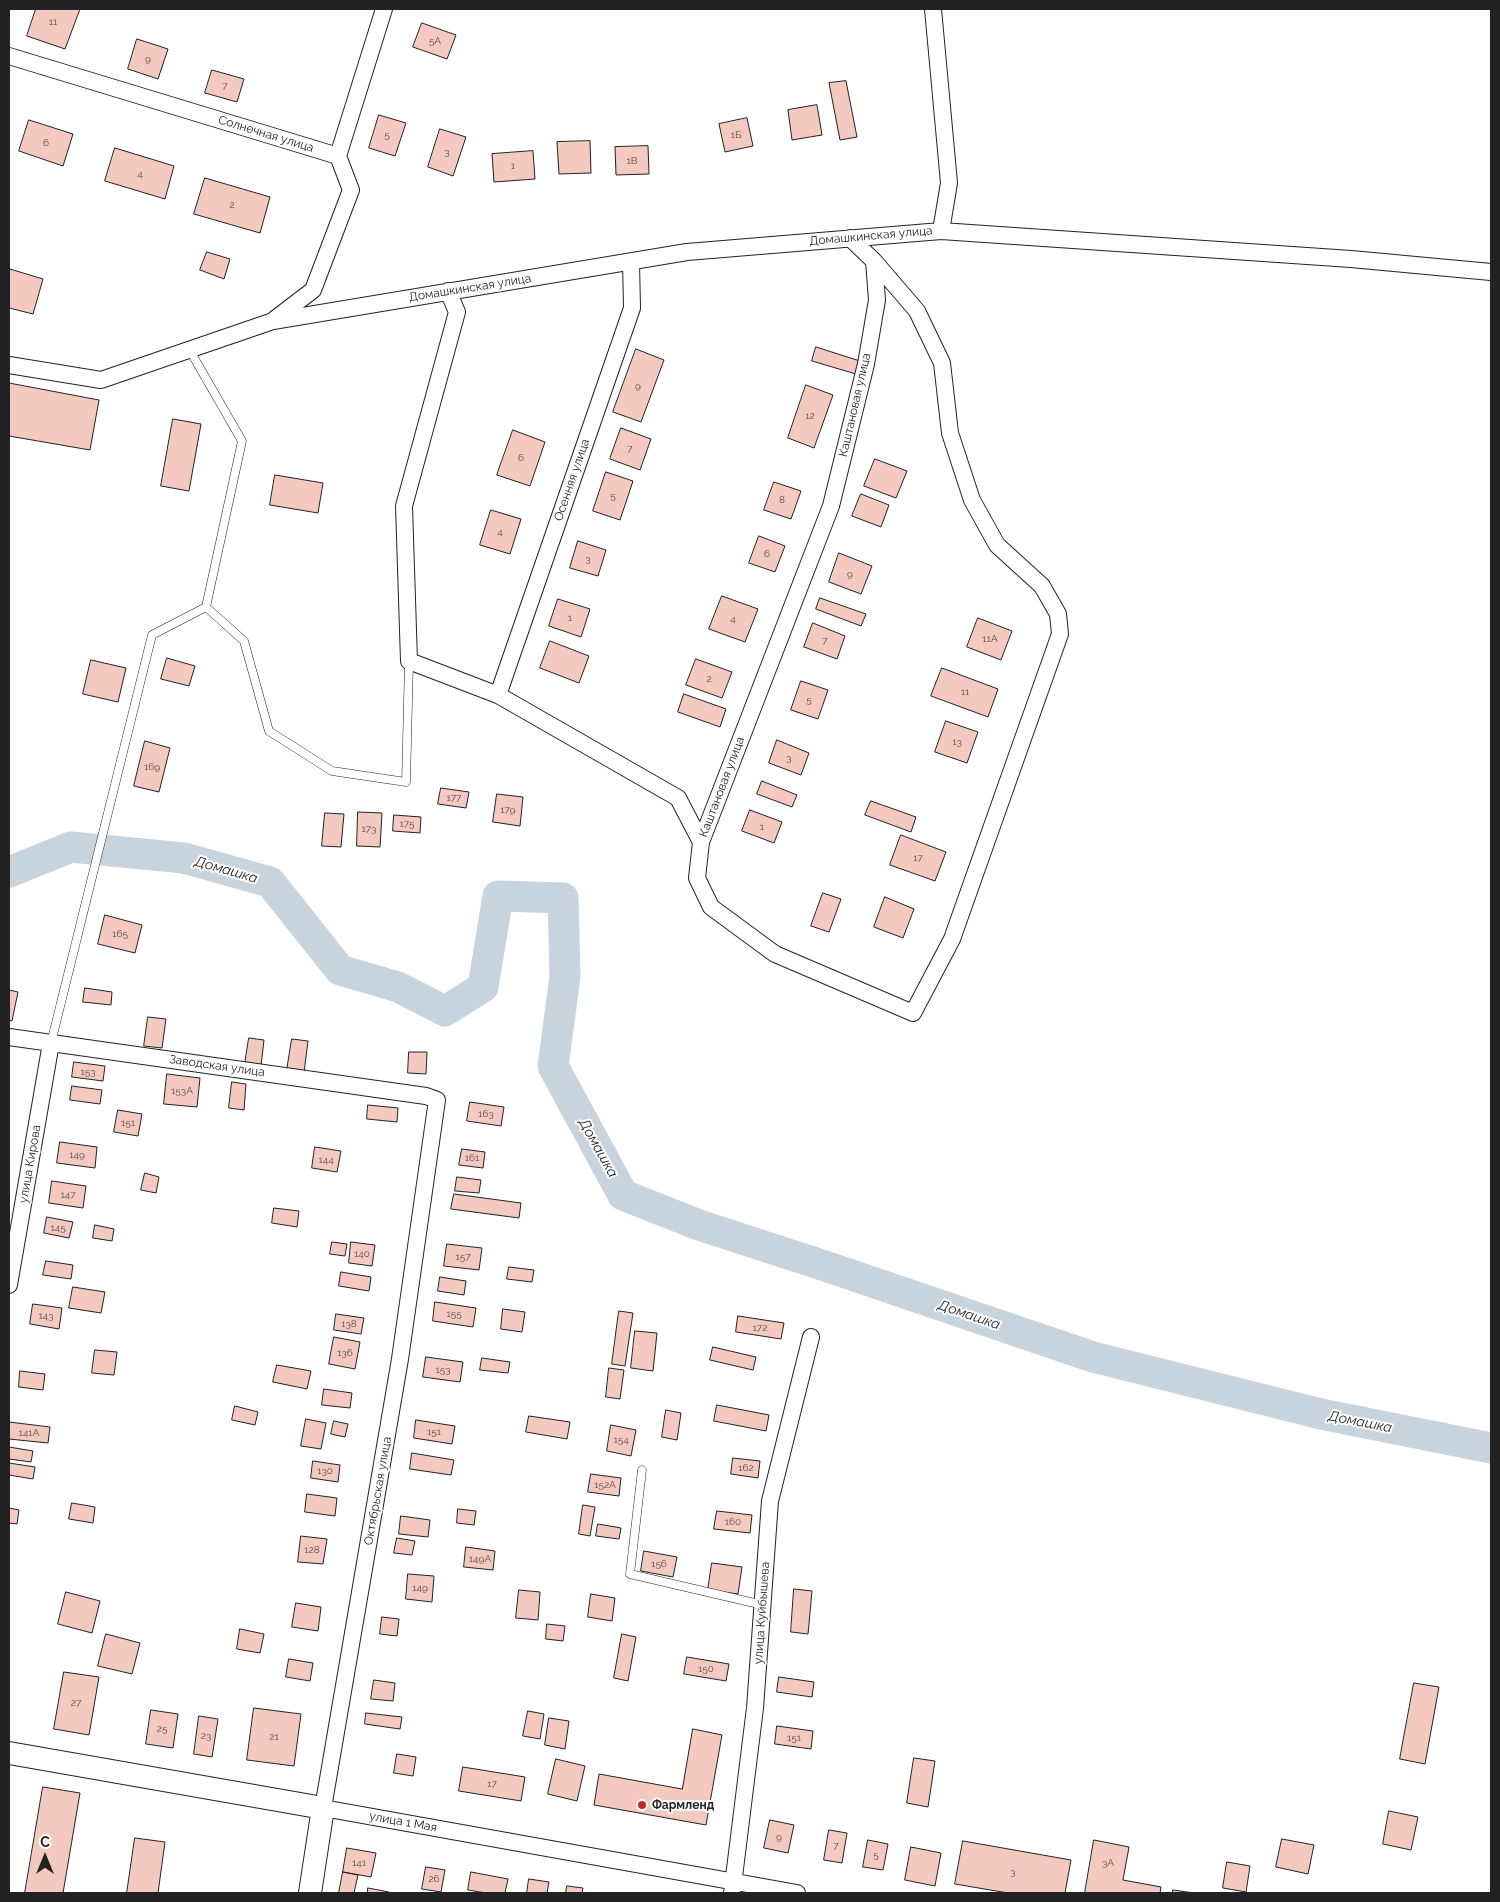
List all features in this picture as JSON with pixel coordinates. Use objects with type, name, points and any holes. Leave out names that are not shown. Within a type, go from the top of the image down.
[{"type":"main road","name":"улица 1 Мая","points":[[9,1753],[323,1808]]},
{"type":"main road","name":"Октябрьская улица","points":[[310,1893],[323,1808]]},
{"type":"street","points":[[274,320],[313,290],[351,190],[338,156],[384,9]]},
{"type":"street","points":[[933,9],[949,183],[941,231]]},
{"type":"street","name":"Солнечная улица","points":[[9,56],[338,156]]},
{"type":"street","name":"Домашкинская улица","points":[[9,365],[101,380],[274,320],[688,252],[941,231],[1351,259],[1491,272]]},
{"type":"street","points":[[850,238],[874,262]]},
{"type":"street","name":"Осенняя улица","points":[[498,695],[632,308],[631,262]]},
{"type":"street","name":"Каштановая улица","points":[[874,262],[917,311],[942,363],[950,433],[972,500],[997,545],[1042,586],[1058,614],[1060,634],[952,939],[913,1014],[775,954],[711,907],[697,878],[701,842],[831,506],[866,364],[877,300],[874,262]]},
{"type":"street","points":[[448,291],[457,312],[404,506],[409,661],[498,695],[678,798],[701,842]]},
{"type":"street","name":"Заводская улица","points":[[9,1037],[426,1096]]},
{"type":"street","name":"улица Кирова","points":[[9,1285],[51,1043]]},
{"type":"street","name":"Октябрьская улица","points":[[323,1808],[400,1360],[437,1100],[426,1096]]},
{"type":"street","name":"улица Куйбышева","points":[[733,1888],[755,1708],[770,1501],[811,1337]]},
{"type":"street","name":"улица 1 Мая","points":[[323,1808],[733,1888],[797,1893]]},
{"type":"lane","points":[[190,349],[242,441],[206,608]]},
{"type":"lane","points":[[206,608],[244,641],[269,731],[332,771],[406,782],[409,661]]},
{"type":"lane","points":[[51,1043],[152,634],[206,608]]},
{"type":"lane","points":[[642,1470],[630,1574],[763,1605]]},
{"type":"building","points":[[36,9],[80,9],[65,49],[27,36]]},
{"type":"building","points":[[422,23],[456,35],[447,59],[413,47]]},
{"type":"building","points":[[137,39],[168,49],[158,79],[128,69]]},
{"type":"building","points":[[212,70],[244,79],[237,102],[205,93]]},
{"type":"building","points":[[846,81],[857,137],[840,140],[829,83]]},
{"type":"building","points":[[817,105],[822,135],[792,140],[788,110]]},
{"type":"building","points":[[379,115],[406,123],[395,156],[369,148]]},
{"type":"building","points":[[747,118],[753,146],[725,152],[719,124]]},
{"type":"building","points":[[29,120],[73,134],[63,166],[19,151]]},
{"type":"building","points":[[440,129],[466,137],[453,176],[428,167]]},
{"type":"building","points":[[590,141],[591,173],[559,174],[557,142]]},
{"type":"building","points":[[648,146],[649,174],[616,175],[615,147]]},
{"type":"building","points":[[115,148],[174,166],[165,199],[105,181]]},
{"type":"building","points":[[533,151],[535,179],[494,182],[492,154]]},
{"type":"building","points":[[205,178],[270,197],[260,233],[194,214]]},
{"type":"building","points":[[207,252],[230,259],[224,279],[200,270]]},
{"type":"building","points":[[10,269],[43,279],[33,314],[9,308]]},
{"type":"building","points":[[816,347],[860,361],[856,374],[812,361]]},
{"type":"building","points":[[636,349],[664,360],[641,422],[613,412]]},
{"type":"building","points":[[9,383],[99,400],[90,450],[9,436]]},
{"type":"building","points":[[806,385],[833,395],[814,448],[788,438]]},
{"type":"building","points":[[173,419],[201,424],[189,491],[161,486]]},
{"type":"building","points":[[621,428],[651,439],[640,470],[610,459]]},
{"type":"building","points":[[513,430],[545,442],[530,486],[497,475]]},
{"type":"building","points":[[875,459],[907,471],[896,498],[864,486]]},
{"type":"building","points":[[606,472],[633,481],[620,520],[593,511]]},
{"type":"building","points":[[275,475],[323,483],[318,513],[270,505]]},
{"type":"building","points":[[774,482],[801,491],[791,519],[764,510]]},
{"type":"building","points":[[861,494],[889,505],[881,527],[852,516]]},
{"type":"building","points":[[491,510],[521,519],[510,554],[480,545]]},
{"type":"building","points":[[759,536],[785,546],[775,572],[749,563]]},
{"type":"building","points":[[578,541],[606,550],[598,576],[570,568]]},
{"type":"building","points":[[839,553],[872,566],[861,594],[829,582]]},
{"type":"building","points":[[722,596],[758,609],[745,642],[709,629]]},
{"type":"building","points":[[820,598],[866,614],[861,626],[816,609]]},
{"type":"building","points":[[558,599],[590,609],[581,637],[549,626]]},
{"type":"building","points":[[978,618],[1012,631],[1001,660],[967,647]]},
{"type":"building","points":[[813,623],[845,636],[837,659],[804,647]]},
{"type":"building","points":[[550,641],[589,656],[579,683],[540,668]]},
{"type":"building","points":[[167,658],[195,666],[189,686],[161,679]]},
{"type":"building","points":[[696,659],[732,672],[722,698],[686,685]]},
{"type":"building","points":[[91,660],[126,668],[118,702],[83,694]]},
{"type":"building","points":[[942,668],[998,689],[988,717],[931,696]]},
{"type":"building","points":[[801,681],[828,690],[818,719],[791,710]]},
{"type":"building","points":[[684,694],[726,709],[720,727],[678,712]]},
{"type":"building","points":[[946,721],[978,732],[967,763],[935,752]]},
{"type":"building","points":[[777,740],[809,753],[801,775],[769,763]]},
{"type":"building","points":[[145,741],[170,748],[159,792],[134,786]]},
{"type":"building","points":[[762,781],[797,795],[792,807],[757,794]]},
{"type":"building","points":[[441,788],[469,792],[466,808],[438,804]]},
{"type":"building","points":[[497,794],[523,797],[520,826],[493,822]]},
{"type":"building","points":[[871,801],[916,817],[911,832],[865,815]]},
{"type":"building","points":[[750,810],[782,822],[774,843],[742,831]]},
{"type":"building","points":[[358,812],[382,813],[380,847],[357,846]]},
{"type":"building","points":[[325,813],[344,814],[341,847],[322,846]]},
{"type":"building","points":[[394,815],[421,817],[420,833],[393,831]]},
{"type":"building","points":[[901,835],[946,852],[935,881],[890,865]]},
{"type":"building","points":[[823,893],[841,899],[829,932],[811,926]]},
{"type":"building","points":[[885,897],[914,909],[903,938],[874,927]]},
{"type":"building","points":[[105,915],[142,925],[135,953],[98,944]]},
{"type":"building","points":[[85,988],[112,992],[111,1005],[83,1002]]},
{"type":"building","points":[[9,990],[18,992],[12,1021],[9,1020]]},
{"type":"building","points":[[148,1017],[166,1019],[162,1048],[144,1046]]},
{"type":"building","points":[[249,1038],[264,1040],[261,1066],[245,1064]]},
{"type":"building","points":[[292,1039],[308,1041],[304,1073],[287,1070]]},
{"type":"building","points":[[409,1052],[427,1052],[426,1074],[408,1073]]},
{"type":"building","points":[[74,1062],[105,1066],[103,1081],[72,1077]]},
{"type":"building","points":[[167,1074],[200,1078],[197,1107],[164,1104]]},
{"type":"building","points":[[232,1082],[246,1084],[244,1110],[229,1108]]},
{"type":"building","points":[[72,1086],[102,1090],[100,1104],[70,1100]]},
{"type":"building","points":[[470,1102],[504,1107],[501,1126],[467,1121]]},
{"type":"building","points":[[368,1105],[398,1108],[397,1122],[367,1119]]},
{"type":"building","points":[[118,1110],[142,1114],[138,1136],[114,1132]]},
{"type":"building","points":[[60,1142],[97,1147],[95,1168],[57,1163]]},
{"type":"building","points":[[315,1147],[341,1151],[337,1172],[312,1168]]},
{"type":"building","points":[[462,1149],[485,1152],[483,1168],[459,1165]]},
{"type":"building","points":[[145,1173],[159,1177],[156,1193],[141,1190]]},
{"type":"building","points":[[457,1177],[481,1180],[479,1193],[455,1191]]},
{"type":"building","points":[[52,1181],[86,1186],[83,1208],[49,1203]]},
{"type":"building","points":[[454,1194],[521,1203],[519,1218],[451,1209]]},
{"type":"building","points":[[274,1208],[299,1211],[297,1227],[272,1223]]},
{"type":"building","points":[[47,1217],[73,1222],[69,1238],[44,1233]]},
{"type":"building","points":[[95,1225],[114,1229],[112,1241],[93,1238]]},
{"type":"building","points":[[332,1242],[347,1244],[345,1256],[330,1254]]},
{"type":"building","points":[[351,1242],[375,1245],[372,1266],[349,1263]]},
{"type":"building","points":[[447,1244],[482,1248],[479,1270],[444,1266]]},
{"type":"building","points":[[46,1261],[73,1265],[71,1279],[43,1275]]},
{"type":"building","points":[[509,1267],[534,1270],[532,1282],[507,1279]]},
{"type":"building","points":[[341,1272],[371,1277],[369,1291],[339,1286]]},
{"type":"building","points":[[440,1277],[466,1281],[464,1295],[438,1291]]},
{"type":"building","points":[[73,1287],[105,1292],[101,1313],[69,1308]]},
{"type":"building","points":[[435,1302],[476,1308],[473,1327],[433,1321]]},
{"type":"building","points":[[33,1304],[62,1308],[59,1329],[30,1324]]},
{"type":"building","points":[[503,1309],[525,1312],[522,1332],[501,1329]]},
{"type":"building","points":[[619,1311],[633,1313],[625,1366],[612,1364]]},
{"type":"building","points":[[336,1314],[364,1318],[361,1334],[334,1330]]},
{"type":"building","points":[[738,1316],[784,1323],[781,1339],[736,1332]]},
{"type":"building","points":[[635,1331],[657,1333],[653,1371],[631,1368]]},
{"type":"building","points":[[334,1337],[360,1342],[355,1369],[329,1364]]},
{"type":"building","points":[[713,1347],[756,1357],[753,1370],[710,1360]]},
{"type":"building","points":[[95,1350],[117,1352],[114,1375],[92,1373]]},
{"type":"building","points":[[426,1357],[463,1362],[460,1382],[423,1377]]},
{"type":"building","points":[[482,1358],[510,1362],[508,1373],[480,1370]]},
{"type":"building","points":[[277,1365],[311,1371],[307,1389],[273,1382]]},
{"type":"building","points":[[609,1368],[624,1370],[620,1399],[606,1397]]},
{"type":"building","points":[[20,1371],[45,1374],[43,1390],[19,1387]]},
{"type":"building","points":[[324,1389],[352,1393],[350,1408],[322,1405]]},
{"type":"building","points":[[717,1405],[769,1415],[766,1431],[714,1421]]},
{"type":"building","points":[[235,1406],[258,1412],[255,1425],[232,1420]]},
{"type":"building","points":[[666,1410],[681,1413],[677,1440],[662,1437]]},
{"type":"building","points":[[529,1416],[570,1422],[567,1439],[526,1432]]},
{"type":"building","points":[[306,1419],[326,1423],[321,1449],[301,1446]]},
{"type":"building","points":[[416,1420],[455,1426],[452,1444],[414,1438]]},
{"type":"building","points":[[334,1421],[348,1424],[345,1437],[331,1434]]},
{"type":"building","points":[[9,1422],[50,1427],[48,1443],[9,1439]]},
{"type":"building","points":[[611,1425],[636,1430],[631,1456],[607,1451]]},
{"type":"building","points":[[9,1447],[33,1451],[31,1462],[9,1459]]},
{"type":"building","points":[[412,1453],[454,1460],[451,1475],[410,1469]]},
{"type":"building","points":[[733,1458],[760,1461],[758,1478],[731,1474]]},
{"type":"building","points":[[313,1461],[340,1465],[338,1482],[311,1478]]},
{"type":"building","points":[[9,1463],[35,1467],[33,1479],[9,1475]]},
{"type":"building","points":[[591,1474],[621,1478],[619,1496],[588,1492]]},
{"type":"building","points":[[307,1494],[337,1498],[335,1516],[305,1512]]},
{"type":"building","points":[[72,1503],[95,1507],[93,1523],[69,1519]]},
{"type":"building","points":[[583,1505],[595,1507],[590,1536],[579,1534]]},
{"type":"building","points":[[9,1508],[19,1510],[17,1524],[9,1523]]},
{"type":"building","points":[[458,1509],[476,1511],[474,1525],[457,1523]]},
{"type":"building","points":[[717,1511],[752,1515],[750,1533],[714,1529]]},
{"type":"building","points":[[401,1516],[430,1520],[428,1537],[399,1534]]},
{"type":"building","points":[[598,1524],[621,1528],[619,1539],[596,1536]]},
{"type":"building","points":[[301,1536],[327,1539],[323,1564],[298,1562]]},
{"type":"building","points":[[397,1538],[415,1541],[412,1555],[394,1553]]},
{"type":"building","points":[[466,1547],[495,1551],[493,1570],[464,1567]]},
{"type":"building","points":[[644,1551],[677,1557],[673,1577],[641,1571]]},
{"type":"building","points":[[712,1563],[742,1567],[738,1594],[708,1590]]},
{"type":"building","points":[[408,1574],[434,1576],[432,1602],[406,1599]]},
{"type":"building","points":[[794,1589],[812,1591],[808,1634],[791,1632]]},
{"type":"building","points":[[519,1590],[540,1592],[538,1620],[516,1618]]},
{"type":"building","points":[[66,1592],[100,1601],[92,1633],[58,1624]]},
{"type":"building","points":[[591,1594],[615,1598],[612,1621],[588,1617]]},
{"type":"building","points":[[296,1603],[321,1607],[318,1631],[292,1627]]},
{"type":"building","points":[[382,1617],[399,1619],[397,1636],[380,1634]]},
{"type":"building","points":[[547,1624],[565,1626],[563,1641],[546,1639]]},
{"type":"building","points":[[240,1629],[264,1634],[260,1653],[237,1649]]},
{"type":"building","points":[[106,1634],[140,1643],[132,1674],[98,1666]]},
{"type":"building","points":[[622,1634],[636,1637],[628,1681],[614,1678]]},
{"type":"building","points":[[687,1657],[729,1664],[726,1681],[684,1674]]},
{"type":"building","points":[[289,1659],[313,1663],[310,1681],[286,1677]]},
{"type":"building","points":[[64,1672],[99,1677],[89,1735],[54,1729]]},
{"type":"building","points":[[779,1677],[814,1682],[812,1697],[777,1692]]},
{"type":"building","points":[[374,1680],[395,1683],[393,1701],[371,1699]]},
{"type":"building","points":[[1414,1683],[1439,1687],[1425,1764],[1400,1759]]},
{"type":"building","points":[[254,1708],[301,1714],[294,1766],[247,1760]]},
{"type":"building","points":[[151,1710],[178,1714],[173,1748],[146,1744]]},
{"type":"building","points":[[528,1711],[544,1714],[540,1739],[523,1736]]},
{"type":"building","points":[[366,1713],[402,1717],[400,1729],[365,1724]]},
{"type":"building","points":[[199,1716],[218,1719],[212,1757],[194,1754]]},
{"type":"building","points":[[549,1718],[569,1721],[565,1749],[545,1745]]},
{"type":"building","points":[[777,1726],[813,1731],[811,1749],[775,1744]]},
{"type":"building","points":[[693,1729],[722,1735],[706,1825],[594,1805],[599,1774],[682,1789]]},
{"type":"building","points":[[397,1754],[416,1757],[413,1776],[394,1773]]},
{"type":"building","points":[[914,1758],[935,1761],[928,1807],[907,1803]]},
{"type":"building","points":[[556,1759],[585,1766],[577,1801],[548,1794]]},
{"type":"building","points":[[463,1767],[525,1777],[521,1801],[459,1791]]},
{"type":"building","points":[[43,1787],[80,1793],[63,1893],[25,1893]]},
{"type":"building","points":[[1389,1811],[1418,1817],[1411,1850],[1383,1844]]},
{"type":"building","points":[[770,1820],[794,1825],[788,1853],[764,1848]]},
{"type":"building","points":[[829,1830],[847,1833],[842,1863],[824,1860]]},
{"type":"building","points":[[135,1838],[165,1842],[158,1893],[127,1893]]},
{"type":"building","points":[[1282,1839],[1314,1845],[1308,1874],[1276,1867]]},
{"type":"building","points":[[868,1840],[888,1844],[883,1870],[863,1867]]},
{"type":"building","points":[[1094,1840],[1129,1847],[1123,1880],[1161,1887],[1160,1893],[1085,1893]]},
{"type":"building","points":[[963,1841],[1071,1860],[1065,1893],[1008,1893],[955,1884]]},
{"type":"building","points":[[911,1847],[941,1853],[935,1886],[905,1880]]},
{"type":"building","points":[[347,1848],[376,1853],[371,1877],[343,1872]]},
{"type":"building","points":[[1227,1862],[1250,1866],[1246,1892],[1223,1888]]},
{"type":"building","points":[[426,1867],[445,1870],[441,1892],[422,1889]]},
{"type":"building","points":[[343,1872],[358,1875],[354,1893],[339,1893]]},
{"type":"building","points":[[471,1872],[508,1879],[505,1893],[486,1893],[468,1890]]},
{"type":"building","points":[[529,1879],[549,1882],[547,1893],[527,1893]]},
{"type":"building","points":[[567,1886],[583,1888],[582,1893],[566,1893]]},
{"type":"building","points":[[368,1888],[389,1892],[389,1893],[368,1893]]},
{"type":"building","points":[[1173,1890],[1194,1893],[1173,1893]]},
{"type":"waterway","name":"Домашка","points":[[9,872],[71,847],[184,858],[270,882],[340,970],[398,987],[445,1011],[483,987],[498,896],[563,898],[565,977],[553,1066],[623,1195],[699,1225],[1093,1357],[1321,1414],[1491,1448]]},
{"type":"place","name":"Фармленд","points":[[642,1805]]}]
